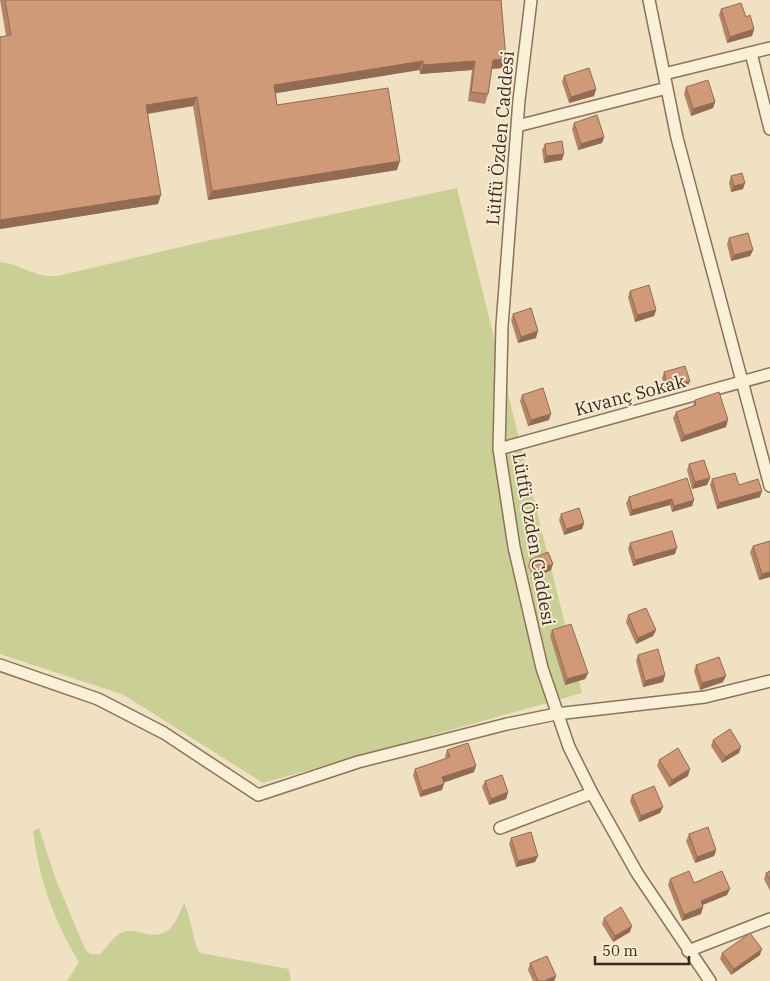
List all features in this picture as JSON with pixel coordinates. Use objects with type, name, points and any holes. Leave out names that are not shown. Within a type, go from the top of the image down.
[{"type":"street","name":"Lütfü Özden Caddesi","points":[[531,0],[517,126],[502,326],[499,449],[505,495],[524,597],[556,714],[592,793],[637,872],[688,951],[710,981]]},
{"type":"street","points":[[649,0],[677,138],[770,486]]},
{"type":"street","points":[[664,74],[770,48]]},
{"type":"street","points":[[751,53],[770,129]]},
{"type":"street","points":[[517,126],[667,88]]},
{"type":"street","name":"Kıvanç Sokak","points":[[499,449],[770,374]]},
{"type":"street","points":[[0,665],[98,699],[164,733],[258,795],[408,748],[556,714],[705,697],[770,681]]},
{"type":"street","points":[[500,828],[592,793]]},
{"type":"street","points":[[688,951],[770,919]]},
{"type":"green space","points":[[457,188],[582,693],[263,783],[124,695],[0,654],[0,262],[15,265],[42,275],[57,276],[202,242]]},
{"type":"green space","points":[[39,828],[56,880],[85,949],[90,954],[100,954],[113,939],[123,932],[133,931],[151,935],[165,932],[178,918],[184,903],[200,953],[289,969],[291,981],[67,981],[79,962],[62,931],[44,883],[33,831]]},
{"type":"building","points":[[5,0],[501,0],[506,59],[493,60],[488,94],[471,92],[475,61],[423,65],[423,61],[274,85],[277,105],[388,88],[400,161],[212,191],[197,97],[146,105],[161,195],[0,220],[0,37],[11,35]]},
{"type":"building","points":[[741,3],[746,17],[750,15],[754,29],[730,37],[721,9]]},
{"type":"building","points":[[589,68],[596,89],[571,97],[564,76]]},
{"type":"building","points":[[708,80],[715,102],[693,109],[686,87]]},
{"type":"building","points":[[597,115],[604,137],[581,144],[574,123]]},
{"type":"building","points":[[562,141],[564,154],[546,156],[545,144]]},
{"type":"building","points":[[742,173],[745,183],[734,186],[731,176]]},
{"type":"building","points":[[748,233],[753,250],[734,255],[729,238]]},
{"type":"building","points":[[649,285],[656,310],[637,315],[630,291]]},
{"type":"building","points":[[531,308],[538,331],[521,337],[513,314]]},
{"type":"building","points":[[685,366],[690,381],[668,387],[664,372]]},
{"type":"building","points":[[543,388],[551,414],[531,420],[522,395]]},
{"type":"building","points":[[719,392],[728,420],[684,436],[676,412],[696,405],[695,400]]},
{"type":"building","points":[[704,460],[710,478],[695,482],[689,464]]},
{"type":"building","points":[[735,473],[739,485],[758,479],[762,491],[719,503],[712,479]]},
{"type":"building","points":[[687,478],[694,500],[674,506],[672,499],[632,510],[629,497]]},
{"type":"building","points":[[579,508],[584,523],[566,529],[561,514]]},
{"type":"building","points":[[672,531],[677,548],[635,560],[630,543]]},
{"type":"building","points":[[770,541],[770,572],[762,574],[753,546]]},
{"type":"building","points":[[548,552],[553,564],[536,571],[530,560]]},
{"type":"building","points":[[646,608],[656,630],[638,638],[628,615]]},
{"type":"building","points":[[571,624],[588,673],[567,679],[552,630]]},
{"type":"building","points":[[658,649],[665,675],[645,681],[638,655]]},
{"type":"building","points":[[719,657],[726,676],[702,683],[696,665]]},
{"type":"building","points":[[730,729],[741,747],[725,757],[713,740]]},
{"type":"building","points":[[468,743],[476,766],[442,777],[444,784],[422,791],[415,769],[450,757],[447,750]]},
{"type":"building","points":[[678,748],[690,769],[672,780],[659,760]]},
{"type":"building","points":[[502,775],[508,792],[491,799],[485,781]]},
{"type":"building","points":[[654,786],[663,807],[641,816],[632,795]]},
{"type":"building","points":[[708,827],[716,850],[697,857],[689,834]]},
{"type":"building","points":[[531,832],[538,856],[518,861],[511,838]]},
{"type":"building","points":[[689,871],[694,883],[722,871],[730,889],[701,901],[703,907],[684,915],[670,879]]},
{"type":"building","points":[[770,871],[770,880],[766,873]]},
{"type":"building","points":[[621,907],[632,926],[615,936],[604,918]]},
{"type":"building","points":[[750,933],[762,949],[734,969],[722,953]]},
{"type":"building","points":[[547,956],[556,976],[544,981],[538,981],[530,963]]}]
